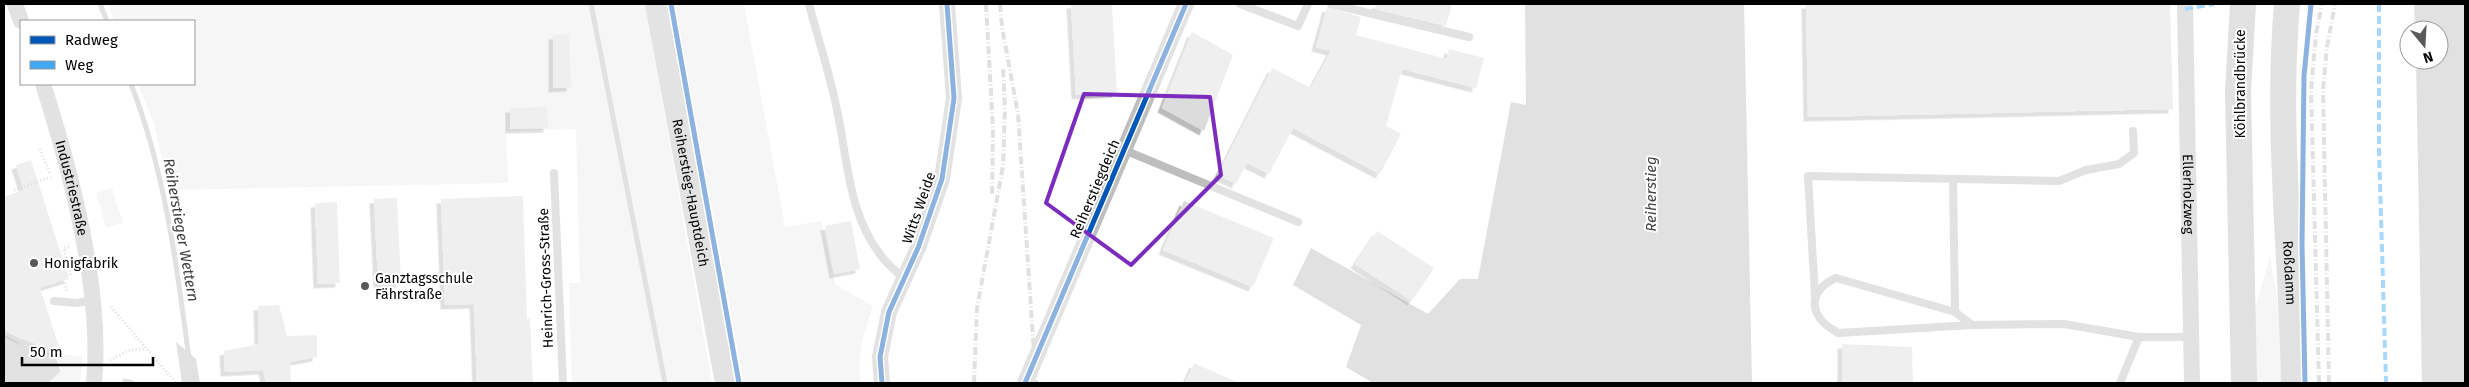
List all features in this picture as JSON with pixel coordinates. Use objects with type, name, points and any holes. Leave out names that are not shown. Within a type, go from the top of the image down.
[{"type":"main road","name":"Reiherstieg-Hauptdeich","points":[[656,4],[726,383]]},
{"type":"main road","name":"Köhlbrandbrücke","points":[[2243,4],[2238,60],[2244,383]]},
{"type":"main road","name":"Roßdamm","points":[[2287,4],[2283,56],[2283,162],[2294,383]]},
{"type":"street","points":[[15,4],[20,20]]},
{"type":"street","name":"Witts Weide","points":[[882,383],[880,358],[889,312],[918,248],[942,179],[954,98],[946,4]]},
{"type":"street","name":"Reiherstiegdeich","points":[[1025,383],[1186,4]]},
{"type":"street","name":"Ellerholzweg","points":[[2184,4],[2192,383]]},
{"type":"street","name":"Industriestraße","points":[[43,85],[55,121],[76,207],[94,300],[95,377]]},
{"type":"lane","points":[[809,4],[837,110],[846,169],[854,204],[864,229],[882,257],[904,278]]},
{"type":"lane","points":[[1240,4],[1298,26],[1308,4]]},
{"type":"lane","points":[[1330,4],[1469,37]]},
{"type":"lane","points":[[2133,131],[2134,153],[2119,164],[2086,170],[2059,181],[1808,176],[1816,310],[1822,322],[1838,333],[1972,325],[2064,324],[2139,337],[2191,337]]},
{"type":"lane","points":[[1124,150],[1298,222]]},
{"type":"lane","name":"Heinrich-Gross-Straße","points":[[554,173],[563,383]]},
{"type":"lane","points":[[1953,179],[1955,312]]},
{"type":"lane","points":[[1815,296],[1823,283],[1836,278],[1955,312],[1972,325]]},
{"type":"lane","points":[[54,301],[77,303],[94,300]]},
{"type":"lane","points":[[2120,383],[2139,337]]},
{"type":"path","points":[[14,190],[52,177]]},
{"type":"path","points":[[69,247],[64,248],[72,278]]},
{"type":"path","points":[[41,288],[64,282],[69,296]]},
{"type":"path","points":[[94,300],[111,307],[176,383]]},
{"type":"path","points":[[95,377],[130,350],[147,348]]},
{"type":"highlighted area","points":[[1084,94],[1210,97],[1221,175],[1131,265],[1046,203]]},
{"type":"shaded area","points":[[108,4],[645,4],[712,383],[572,383],[569,283],[580,283],[576,129],[506,131],[508,183],[169,190],[154,124],[138,85],[195,85],[195,20],[114,20]]},
{"type":"shaded area","points":[[674,4],[744,4],[785,227],[821,221],[835,284],[873,306],[860,354],[861,383],[744,383]]},
{"type":"shaded area","points":[[112,188],[123,223],[106,228],[96,193]]},
{"type":"shaded area","points":[[2270,256],[2280,316],[2282,383],[2255,383],[2254,313]]},
{"type":"shaded area","points":[[48,352],[83,357],[80,383],[48,383],[59,372],[59,363]]},
{"type":"water","name":"Reiherstieg","points":[[1525,4],[1744,4],[1752,383],[1373,383],[1346,367],[1361,325],[1293,285],[1311,248],[1428,314],[1460,279],[1478,279],[1511,102],[1526,105]]},
{"type":"water","points":[[2414,4],[2465,4],[2465,383],[2422,383],[2416,70],[2449,70],[2449,20],[2415,20]]},
{"type":"water","points":[[4,335],[25,346],[53,356],[59,365],[60,372],[48,383],[4,383]]},
{"type":"water","points":[[176,342],[196,359],[200,383],[182,383]]},
{"type":"building","points":[[1071,4],[1112,4],[1117,93],[1076,95]]},
{"type":"building","points":[[1376,4],[1452,4],[1446,26],[1375,9]]},
{"type":"building","points":[[1806,4],[2170,4],[2173,109],[1808,117]]},
{"type":"building","points":[[1327,7],[1361,17],[1356,35],[1447,59],[1449,49],[1484,58],[1476,88],[1402,69],[1386,126],[1401,134],[1380,174],[1293,128],[1269,174],[1247,163],[1236,184],[1218,175],[1272,68],[1311,88],[1331,51],[1316,47]]},
{"type":"building","points":[[1192,32],[1233,55],[1204,131],[1162,108]]},
{"type":"building","points":[[569,34],[571,87],[553,88],[553,35]]},
{"type":"building","points":[[547,107],[548,128],[510,129],[510,108]]},
{"type":"building","name":"Honigfabrik","points":[[31,160],[69,279],[40,288],[61,353],[4,330],[4,197],[24,190],[16,165]]},
{"type":"building","points":[[523,196],[527,319],[530,319],[533,383],[477,383],[474,304],[445,305],[441,199]]},
{"type":"building","points":[[397,198],[401,283],[378,283],[374,199]]},
{"type":"building","points":[[1184,201],[1274,238],[1253,287],[1163,250]]},
{"type":"building","points":[[337,202],[340,283],[318,284],[315,203]]},
{"type":"building","points":[[851,221],[860,269],[834,274],[825,226]]},
{"type":"building","points":[[1377,231],[1434,268],[1412,301],[1355,264]]},
{"type":"building","points":[[279,305],[287,336],[317,335],[317,357],[290,362],[291,383],[266,383],[263,370],[225,372],[224,351],[259,344],[258,306]]},
{"type":"building","points":[[1842,344],[1912,347],[1913,383],[1842,383]]},
{"type":"building","points":[[1194,363],[1239,383],[1185,383]]},
{"type":"waterway","name":"Reiherstieger Wettern","points":[[100,4],[107,20]]},
{"type":"waterway","points":[[591,4],[665,383]]},
{"type":"waterway","name":"Reiherstieger Wettern","points":[[131,85],[143,117],[161,185],[180,289],[189,359]]},
{"type":"waterway","points":[[125,381],[132,383]]},
{"type":"railway","points":[[986,4],[993,129],[992,196]]},
{"type":"railway","points":[[1000,4],[1002,27],[1018,114],[1036,383]]},
{"type":"railway","points":[[2319,383],[2311,91],[2316,34],[2322,4]]},
{"type":"railway","points":[[2329,383],[2323,90],[2327,47],[2335,4]]},
{"type":"railway","points":[[974,383],[977,308],[1003,166],[1005,109],[1003,67]]},
{"type":"marked path","points":[[2185,9],[2214,4]]},
{"type":"marked path","points":[[2379,4],[2379,150],[2386,383]]},
{"type":"cycle path","points":[[671,4],[739,383]]},
{"type":"cycle path","points":[[882,383],[880,357],[889,312],[918,248],[942,179],[954,98],[947,4]]},
{"type":"cycle path","points":[[1025,383],[1186,4]]},
{"type":"cycle path","points":[[2305,383],[2302,244],[2304,76],[2311,4]]},
{"type":"place","name":"Honigfabrik","points":[[34,263]]},
{"type":"place","name":"Ganztagsschule Fährstraße","points":[[365,286]]}]
